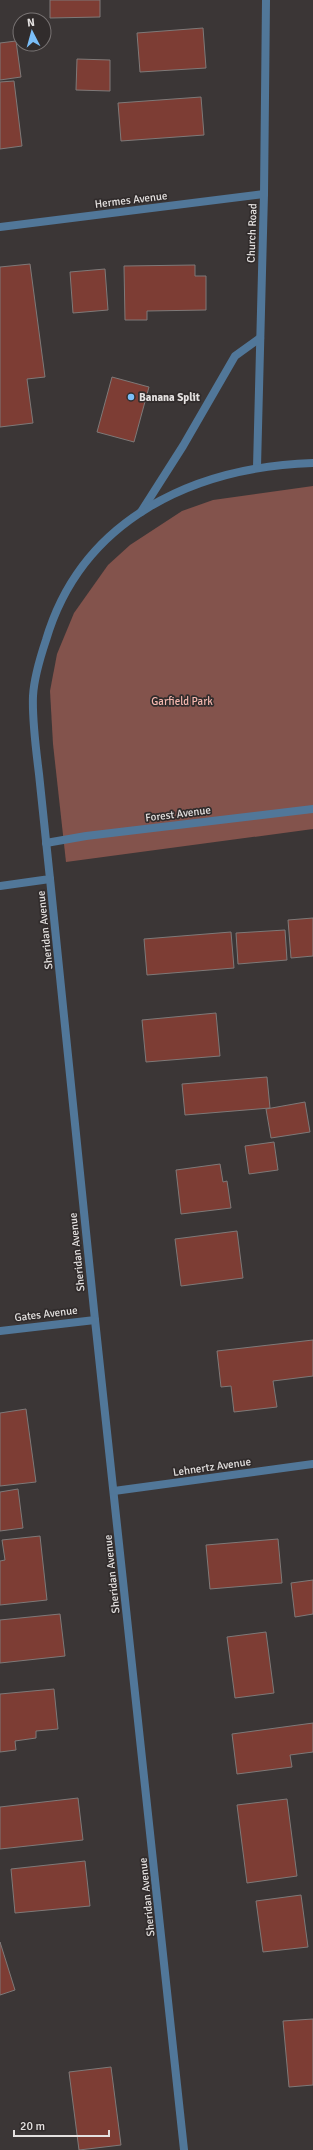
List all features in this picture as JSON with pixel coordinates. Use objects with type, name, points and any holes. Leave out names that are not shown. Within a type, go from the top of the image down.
[{"type":"street","name":"Church Road","points":[[257,467],[264,194],[266,0]]},
{"type":"street","name":"Hermes Avenue","points":[[0,227],[264,194]]},
{"type":"street","points":[[142,512],[183,446],[235,356],[260,338]]},
{"type":"street","name":"Sheridan Avenue","points":[[184,2150],[95,1320],[36,748],[33,696],[38,665],[51,622],[68,587],[88,559],[116,532],[142,512],[168,496],[189,486],[257,467],[313,463]]},
{"type":"street","name":"Forest Avenue","points":[[46,842],[313,810]]},
{"type":"street","points":[[0,886],[50,879]]},
{"type":"street","name":"Gates Avenue","points":[[0,1331],[95,1320]]},
{"type":"street","name":"Lehnertz Avenue","points":[[114,1491],[313,1464]]},
{"type":"green space","name":"Garfield Park","points":[[313,486],[313,829],[66,862],[53,744],[50,691],[57,654],[74,613],[108,565],[130,545],[182,511],[213,500]]},
{"type":"building","points":[[50,0],[100,0],[100,17],[52,18],[52,12],[50,12]]},
{"type":"building","points":[[203,28],[206,68],[140,72],[137,33]]},
{"type":"building","points":[[12,42],[12,52],[18,52],[21,77],[0,80],[0,43]]},
{"type":"building","points":[[77,59],[110,60],[110,91],[76,90]]},
{"type":"building","points":[[14,81],[22,146],[0,149],[0,82]]},
{"type":"building","points":[[201,97],[204,135],[121,141],[118,103]]},
{"type":"building","points":[[30,264],[45,377],[27,379],[33,423],[0,427],[0,267]]},
{"type":"building","points":[[195,265],[195,276],[206,276],[206,310],[147,311],[147,320],[125,320],[124,266]]},
{"type":"building","points":[[105,269],[108,310],[73,313],[70,272]]},
{"type":"building","points":[[112,377],[149,387],[134,442],[97,432]]},
{"type":"building","points":[[313,918],[313,956],[291,958],[288,920]]},
{"type":"building","points":[[285,930],[287,960],[238,964],[236,933]]},
{"type":"building","points":[[231,932],[234,968],[147,975],[144,939]]},
{"type":"building","points":[[216,1013],[220,1056],[146,1062],[142,1020]]},
{"type":"building","points":[[267,1077],[270,1108],[185,1115],[182,1084]]},
{"type":"building","points":[[305,1102],[310,1132],[271,1138],[266,1109]]},
{"type":"building","points":[[274,1142],[278,1170],[249,1174],[245,1146]]},
{"type":"building","points":[[220,1164],[223,1182],[227,1181],[231,1208],[181,1214],[176,1170]]},
{"type":"building","points":[[237,1231],[243,1278],[181,1286],[175,1239]]},
{"type":"building","points":[[313,1340],[313,1376],[273,1381],[277,1407],[234,1412],[231,1386],[221,1387],[217,1351]]},
{"type":"building","points":[[26,1409],[36,1482],[0,1486],[0,1413]]},
{"type":"building","points":[[18,1489],[23,1528],[0,1531],[0,1492]]},
{"type":"building","points":[[40,1536],[47,1600],[0,1605],[0,1561],[5,1560],[2,1540]]},
{"type":"building","points":[[278,1539],[282,1583],[210,1589],[206,1545]]},
{"type":"building","points":[[313,1580],[313,1614],[295,1617],[291,1583]]},
{"type":"building","points":[[60,1614],[65,1656],[0,1663],[0,1620]]},
{"type":"building","points":[[266,1632],[274,1693],[235,1698],[227,1637]]},
{"type":"building","points":[[54,1689],[58,1729],[36,1731],[36,1738],[15,1741],[16,1750],[0,1752],[0,1694]]},
{"type":"building","points":[[313,1723],[313,1752],[290,1755],[292,1767],[237,1774],[232,1734]]},
{"type":"building","points":[[78,1798],[83,1840],[0,1849],[0,1807]]},
{"type":"building","points":[[287,1799],[297,1876],[247,1883],[237,1805]]},
{"type":"building","points":[[85,1861],[90,1906],[15,1913],[11,1869]]},
{"type":"building","points":[[301,1895],[308,1947],[263,1952],[256,1901]]},
{"type":"building","points":[[0,1942],[15,1990],[0,1995]]},
{"type":"building","points":[[313,2019],[313,2085],[289,2087],[283,2021]]},
{"type":"building","points":[[111,2067],[121,2145],[79,2150],[69,2072]]},
{"type":"place","name":"Banana Split","points":[[131,397]]}]
